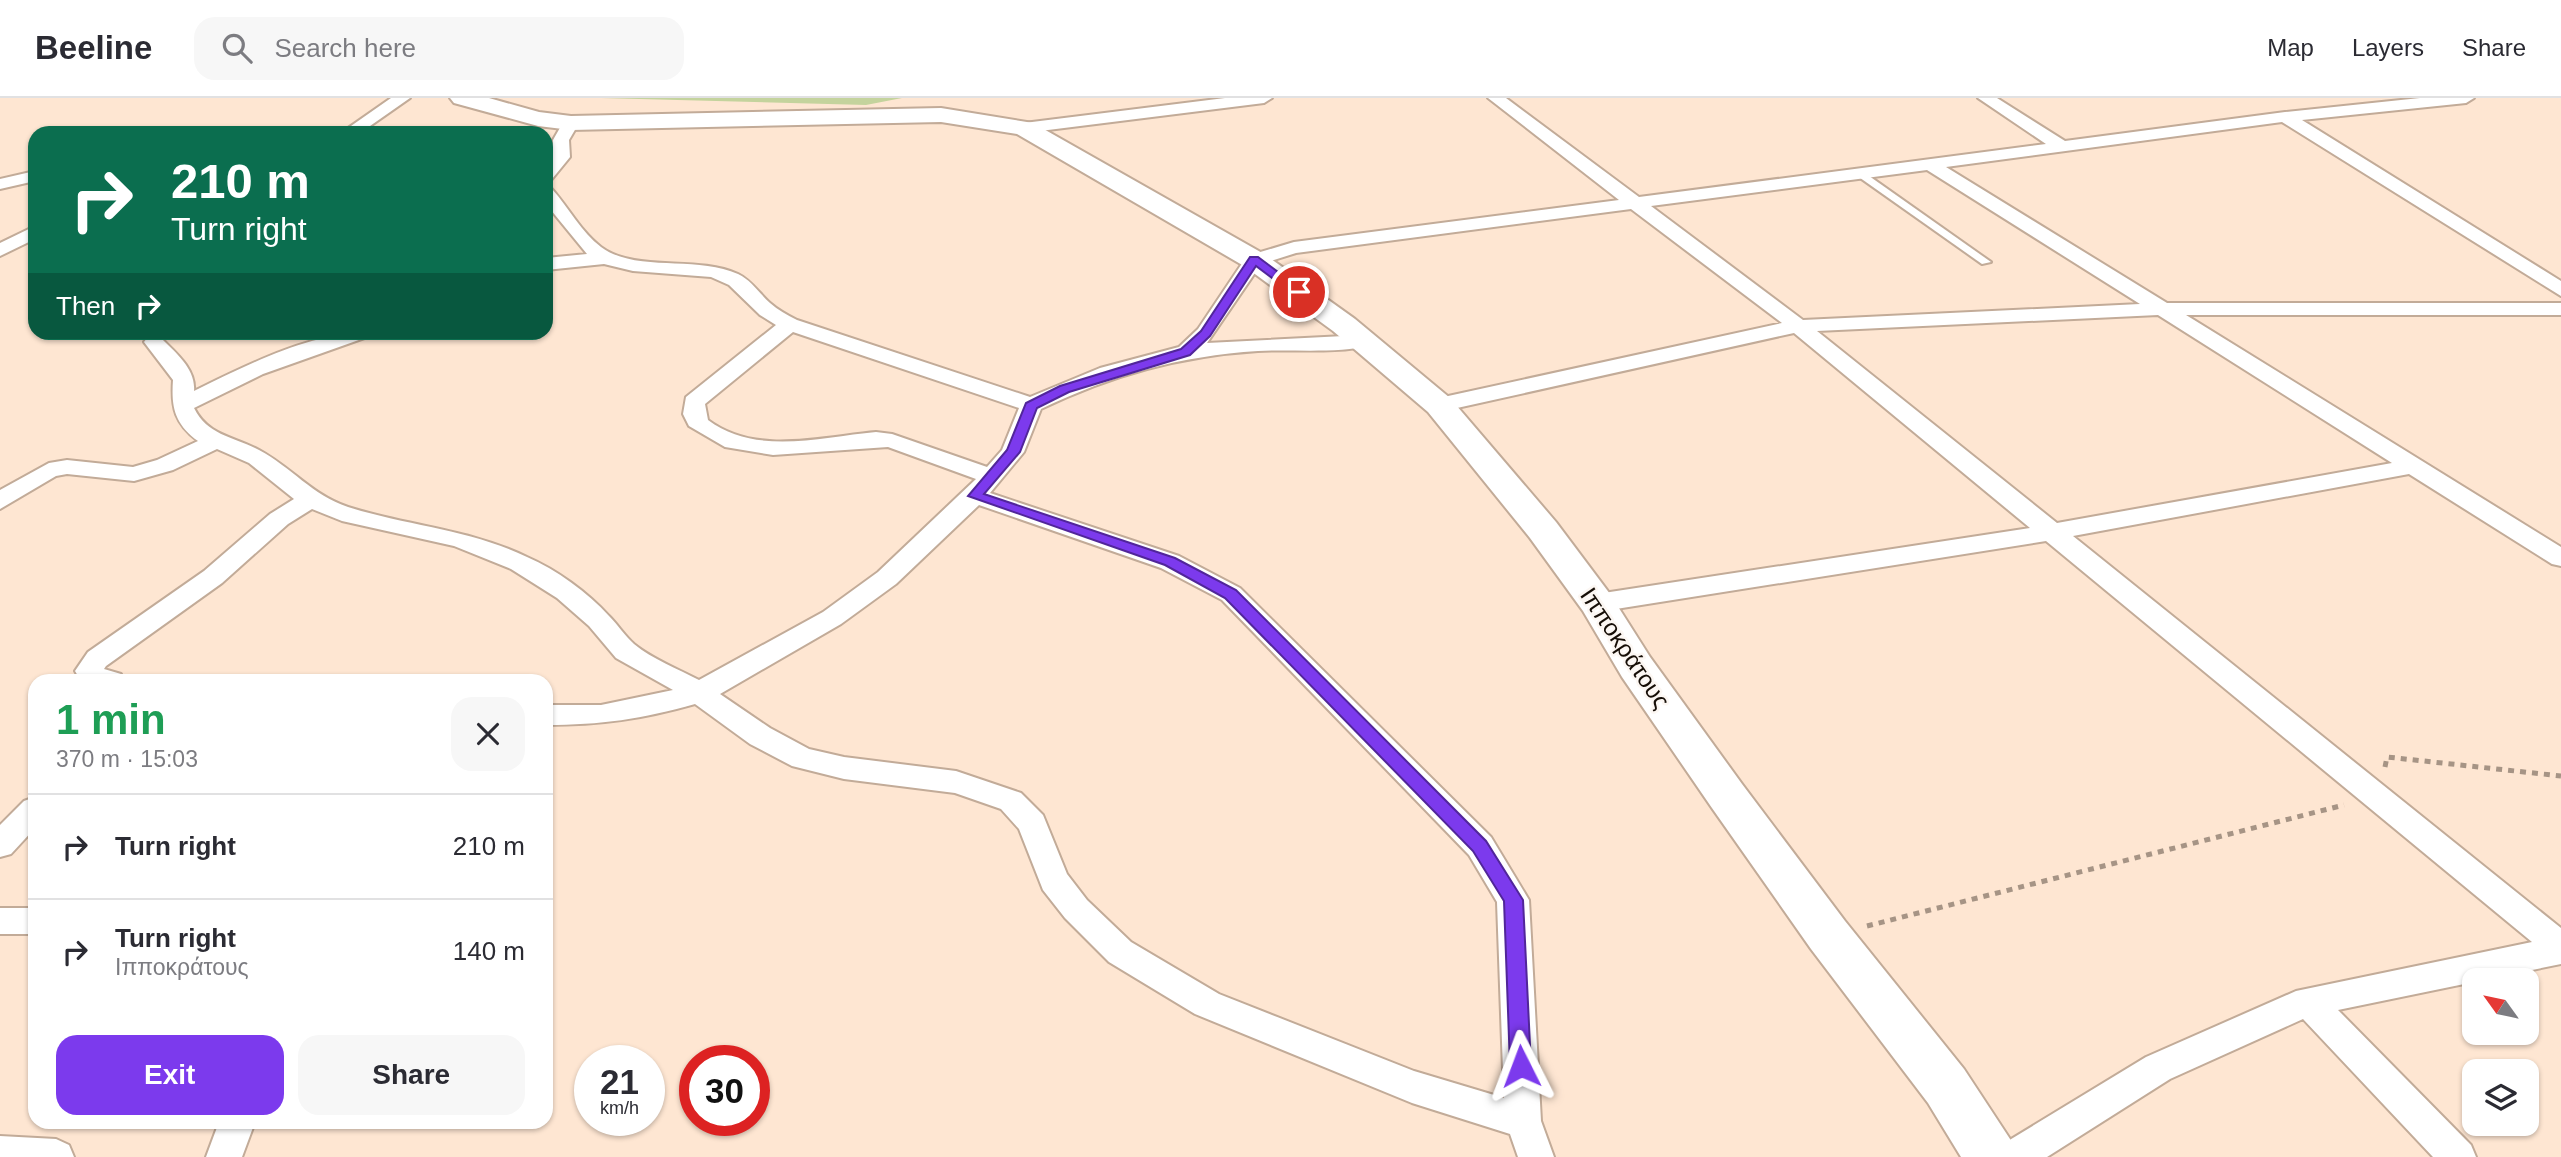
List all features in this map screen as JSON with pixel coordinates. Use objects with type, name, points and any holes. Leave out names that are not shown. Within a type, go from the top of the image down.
[{"type":"street","points":[[360,126],[402,98]]},
{"type":"street","name":"Ιπποκράτους","points":[[462,98],[538,119],[571,123],[941,115],[968,117],[1024,128],[1254,260],[1364,341],[1440,405],[1535,519],[1597,603],[1643,678],[1828,936],[1946,1086],[2008,1157]]},
{"type":"street","points":[[1024,128],[1264,98]]},
{"type":"street","points":[[1496,98],[1798,326],[2561,949]]},
{"type":"street","points":[[1986,98],[2061,146]]},
{"type":"street","points":[[1186,352],[1206,333],[1254,260],[1293,248],[2284,117],[2466,98]]},
{"type":"street","points":[[2284,117],[2561,290]]},
{"type":"street","points":[[553,167],[562,157],[561,140],[571,123]]},
{"type":"street","points":[[1928,163],[2561,558]]},
{"type":"street","points":[[0,184],[28,178]]},
{"type":"street","points":[[553,202],[590,247],[606,258]]},
{"type":"street","points":[[0,250],[28,236]]},
{"type":"street","points":[[553,263],[606,258],[641,265],[681,265],[734,279],[767,312],[790,324],[1031,405],[1096,378],[1186,352],[1255,344],[1364,341]]},
{"type":"street","points":[[1440,405],[1798,326],[2161,309],[2561,309]]},
{"type":"street","points":[[790,324],[694,402],[692,415],[697,425],[743,447],[764,449],[857,440],[892,441],[983,486],[1170,562],[1231,594],[1479,846],[1513,900],[1523,1121],[1536,1157]]},
{"type":"street","points":[[182,406],[256,369],[340,340]]},
{"type":"street","points":[[154,342],[174,363],[184,380],[182,406],[192,426],[214,442],[235,446],[257,458],[310,500],[342,513],[460,540],[520,563],[566,592],[598,620],[625,651],[699,692],[760,736],[802,758],[844,768],[956,782],[1011,801],[1032,823],[1054,881],[1076,909],[1120,952],[1207,1004],[1412,1087],[1523,1121]]},
{"type":"street","points":[[553,715],[601,715],[643,709],[699,692],[832,618],[887,578],[983,486],[1013,452],[1031,405]]},
{"type":"street","points":[[0,501],[50,470],[67,467],[134,474],[165,465],[214,442]]},
{"type":"street","points":[[1597,603],[2052,532],[2412,466]]},
{"type":"street","points":[[90,674],[89,671],[96,659],[213,577],[279,519],[310,500]]},
{"type":"street","points":[[0,845],[28,816]]},
{"type":"street","points":[[0,920],[28,921]]},
{"type":"street","points":[[2008,1157],[2158,1068],[2308,1001],[2561,949]]},
{"type":"street","points":[[2308,1001],[2458,1157]]},
{"type":"street","points":[[224,1157],[234,1129]]},
{"type":"street","points":[[0,1153],[57,1157]]},
{"type":"lane","points":[[1859,173],[1986,262]]},
{"type":"path","points":[[1828,936],[2377,797],[2387,758],[2561,776]]},
{"type":"green space","points":[[601,98],[902,98],[866,105]]},
{"type":"route","points":[[1299,292],[1254,260],[1206,333],[1186,352],[1107,374],[1064,389],[1031,405],[1013,452],[975,496],[1170,562],[1231,594],[1479,846],[1513,900],[1521,1066]]}]
